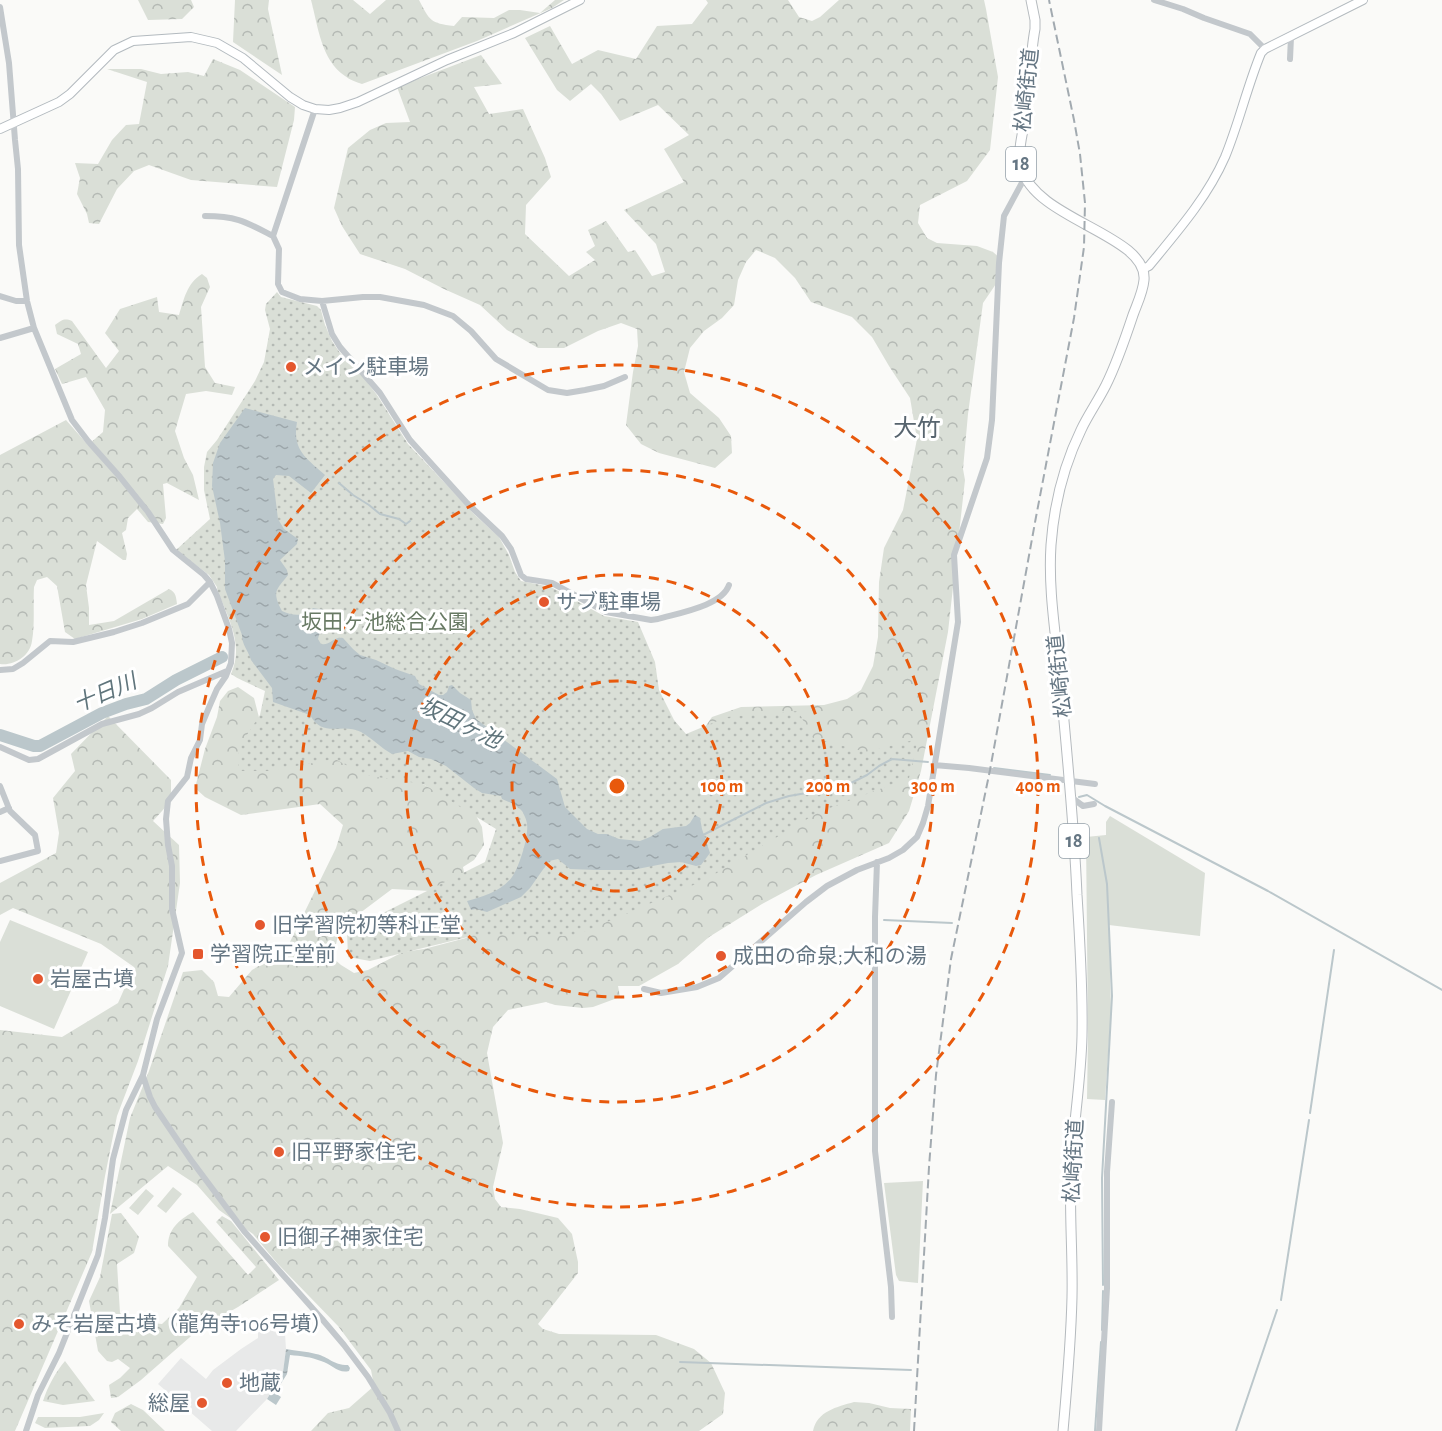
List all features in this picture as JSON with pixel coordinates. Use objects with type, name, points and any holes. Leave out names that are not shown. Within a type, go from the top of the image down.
[{"type":"main road","name":"松崎街道","points":[[1025,177],[1020,159],[1035,29],[1031,0]]},
{"type":"main road","name":"18","points":[[1025,177],[1049,203],[1072,219],[1101,232],[1125,247],[1143,269]]},
{"type":"main road","name":"松崎街道","points":[[1063,1431],[1071,1344],[1071,1175],[1082,1037],[1070,780],[1053,616],[1051,550],[1059,488],[1081,429],[1108,382],[1144,281],[1143,269]]},
{"type":"street","points":[[0,129],[65,98],[114,50],[124,44],[141,40],[172,37],[198,38],[217,43],[256,67],[290,97],[303,105],[329,110],[358,102],[447,60],[514,33],[580,0]]},
{"type":"street","points":[[1154,0],[1250,34],[1265,49]]},
{"type":"street","points":[[1143,269],[1149,266],[1193,212],[1212,182],[1229,145],[1261,53],[1362,0]]},
{"type":"street","points":[[0,7],[9,63],[18,169],[19,245],[27,301],[34,328],[72,420],[148,512],[173,550],[210,582],[221,607],[232,643],[231,663],[202,724],[200,740],[191,758],[187,777],[168,801],[166,819],[172,866],[172,909],[182,953],[157,1019],[143,1075],[126,1110],[113,1159],[98,1255],[59,1353],[38,1395],[26,1431]]},
{"type":"street","points":[[1290,59],[1291,37]]},
{"type":"street","points":[[273,236],[315,109]]},
{"type":"street","points":[[644,989],[661,993],[697,987],[719,978],[827,885],[889,858],[903,850],[917,837],[928,807],[958,622],[954,555],[987,458],[992,420],[999,263],[1004,216],[1025,177]]},
{"type":"street","points":[[205,216],[240,219],[273,236],[279,249],[278,284],[282,292],[300,299],[322,301],[380,297],[424,304],[453,316],[471,331],[496,359],[548,390],[567,393],[585,390],[604,386],[625,377]]},
{"type":"street","points":[[0,296],[27,301]]},
{"type":"street","points":[[322,301],[332,333],[340,347],[380,393],[410,440],[467,503],[502,536],[511,549],[522,577],[552,583],[606,612],[651,620],[710,603],[725,594],[729,585]]},
{"type":"street","points":[[0,338],[34,328]]},
{"type":"street","points":[[0,669],[13,669],[50,641],[73,642],[142,623],[188,604],[210,582]]},
{"type":"street","points":[[0,747],[29,760],[38,759],[102,724],[138,714],[178,692],[227,671]]},
{"type":"street","points":[[934,765],[1095,784]]},
{"type":"street","points":[[0,786],[10,811],[35,835],[38,850],[0,861]]},
{"type":"street","points":[[1070,797],[1083,806],[1094,804]]},
{"type":"street","points":[[0,812],[9,808]]},
{"type":"street","points":[[878,862],[875,917],[875,1151],[891,1287],[892,1317]]},
{"type":"street","points":[[143,1075],[155,1107],[191,1160],[244,1232],[322,1319],[368,1377],[398,1431]]},
{"type":"street","points":[[1099,1431],[1107,1288],[1107,1172],[1112,1102]]},
{"type":"shaded area","points":[[284,1318],[286,1349],[283,1373],[267,1399],[236,1431],[212,1431],[158,1384],[181,1358],[206,1379],[213,1370],[258,1338],[258,1320]]},
{"type":"green space","points":[[138,0],[191,0],[194,7],[182,19],[148,20]]},
{"type":"green space","points":[[235,0],[269,0],[268,9],[282,75],[233,42]]},
{"type":"green space","points":[[311,0],[353,0],[370,14],[386,0],[419,0],[432,20],[454,26],[462,17],[494,18],[509,10],[540,13],[555,0],[564,0],[552,8],[477,41],[362,84],[347,77],[331,61],[322,42]]},
{"type":"green space","points":[[706,0],[788,0],[799,17],[812,21],[839,0],[984,0],[998,77],[990,150],[967,181],[920,205],[918,223],[927,238],[937,243],[977,246],[993,252],[1001,259],[1000,278],[983,303],[968,414],[963,469],[965,480],[948,632],[921,771],[909,811],[889,843],[816,875],[762,904],[709,937],[678,964],[639,986],[618,986],[620,997],[593,1007],[583,1008],[546,1002],[508,1010],[493,1027],[487,1053],[503,1143],[493,1187],[495,1199],[501,1207],[558,1218],[572,1234],[578,1262],[578,1273],[538,1324],[543,1329],[559,1334],[656,1335],[694,1349],[711,1363],[725,1393],[723,1414],[699,1431],[311,1431],[328,1413],[349,1408],[374,1386],[371,1370],[338,1326],[277,1263],[253,1234],[219,1210],[197,1185],[168,1166],[110,1214],[130,1118],[149,1071],[183,972],[202,970],[214,982],[218,996],[229,997],[252,970],[286,950],[336,848],[343,825],[320,804],[241,815],[205,797],[195,788],[220,701],[228,691],[238,687],[254,698],[263,733],[317,737],[415,780],[473,810],[482,827],[484,845],[474,860],[463,867],[468,893],[392,889],[348,922],[338,935],[333,958],[354,973],[368,970],[403,952],[466,938],[681,761],[712,717],[741,707],[824,705],[847,699],[861,690],[873,666],[878,637],[879,582],[884,548],[903,510],[917,439],[910,398],[872,337],[852,317],[811,302],[795,278],[775,258],[756,250],[746,262],[738,280],[734,305],[722,318],[704,331],[690,348],[684,372],[690,393],[719,418],[731,436],[732,453],[715,468],[659,453],[641,444],[626,425],[638,346],[637,329],[621,323],[598,331],[564,348],[538,348],[507,330],[480,305],[405,269],[360,254],[342,226],[334,208],[348,148],[370,130],[386,123],[410,122],[397,87],[481,55],[502,84],[474,87],[489,114],[523,109],[551,177],[526,205],[525,234],[569,276],[595,260],[586,252],[595,246],[588,230],[606,221],[628,252],[635,250],[652,276],[665,272],[656,244],[624,210],[684,182],[664,149],[689,135],[658,105],[620,121],[591,84],[570,101],[557,90],[525,38],[550,26],[572,64],[598,50],[636,59],[657,26],[692,24],[708,3]]},
{"type":"green space","points":[[213,59],[240,70],[295,107],[294,120],[277,187],[191,180],[149,165],[134,171],[117,189],[99,224],[89,223],[77,194],[80,178],[75,163],[98,164],[112,140],[126,125],[139,124],[147,82],[107,69],[141,69],[161,74],[188,72],[204,76]]},
{"type":"green space","points":[[202,274],[207,278],[210,287],[201,307],[205,367],[215,383],[235,387],[232,395],[206,391],[186,394],[175,431],[184,458],[193,475],[199,500],[167,483],[163,484],[166,518],[163,524],[148,522],[137,509],[128,518],[126,530],[122,533],[127,554],[126,560],[97,541],[86,585],[89,625],[114,621],[169,589],[174,593],[177,604],[142,619],[75,639],[65,632],[57,586],[47,577],[37,580],[34,587],[31,646],[16,662],[0,664],[0,455],[66,420],[88,445],[103,432],[105,410],[86,377],[62,384],[55,369],[81,354],[78,344],[57,334],[55,325],[63,320],[72,321],[106,368],[119,351],[105,333],[120,309],[157,297],[159,312],[179,315],[189,287]]},
{"type":"green space","name":"坂田ヶ池総合公園","points":[[277,292],[281,297],[317,306],[321,310],[332,341],[340,353],[357,369],[377,395],[408,444],[499,537],[521,581],[551,587],[604,616],[638,622],[655,662],[659,690],[674,720],[686,734],[727,717],[798,711],[813,738],[866,752],[918,739],[909,778],[819,812],[705,880],[574,936],[476,935],[370,961],[348,957],[347,931],[485,862],[496,829],[423,784],[364,775],[335,759],[268,771],[238,771],[239,747],[260,715],[265,691],[231,674],[236,656],[235,639],[217,587],[209,575],[176,550],[210,519],[204,490],[204,467],[207,452],[255,381],[264,362],[270,329],[265,310],[266,304]]},
{"type":"green space","points":[[108,716],[171,780],[171,801],[153,821],[179,845],[180,883],[168,966],[138,1061],[117,1116],[92,1252],[15,1431],[0,1431],[0,1030],[62,1037],[118,1003],[134,967],[101,944],[13,908],[0,915],[0,883],[56,853],[59,833],[53,798],[75,771],[71,754]]},
{"type":"green space","points":[[1110,816],[1205,873],[1200,936],[1109,925],[1111,1011],[1105,1100],[1087,1099],[1086,837],[1106,835],[1106,822]]},
{"type":"green space","name":"岩屋古墳","points":[[10,920],[88,952],[54,1029],[0,1006],[0,942]]},
{"type":"green space","points":[[923,1181],[918,1283],[899,1281],[896,1275],[884,1183]]},
{"type":"green space","points":[[173,1187],[182,1194],[166,1213],[157,1206]]},
{"type":"green space","points":[[146,1189],[154,1196],[138,1215],[129,1208]]},
{"type":"green space","points":[[193,1212],[248,1275],[256,1267],[216,1222],[222,1216],[231,1221],[279,1280],[198,1330],[141,1380],[118,1397],[111,1398],[109,1385],[130,1368],[118,1359],[112,1362],[107,1361],[98,1351],[89,1301],[100,1277],[112,1214],[121,1213],[139,1237],[134,1253],[117,1264],[120,1313],[130,1321],[162,1324],[179,1308],[197,1277],[168,1246],[172,1230],[183,1218]]},
{"type":"green space","points":[[65,1361],[95,1401],[63,1405],[43,1401],[52,1380]]},
{"type":"green space","points":[[854,1402],[911,1409],[910,1431],[813,1431],[815,1424],[823,1414]]},
{"type":"green space","points":[[131,1404],[143,1410],[165,1431],[121,1431],[111,1422],[115,1413]]},
{"type":"green space","points":[[104,1413],[90,1426],[45,1428],[35,1423],[38,1417],[80,1417]]},
{"type":"water","name":"坂田ヶ池","points":[[245,408],[297,422],[297,440],[302,453],[325,475],[311,493],[289,476],[276,475],[273,479],[278,519],[284,529],[298,539],[297,544],[280,560],[288,575],[278,587],[276,594],[282,611],[298,615],[313,608],[325,610],[330,617],[319,635],[318,639],[321,644],[343,638],[360,655],[415,676],[419,684],[439,695],[447,692],[449,686],[452,685],[471,700],[476,719],[557,779],[565,807],[587,829],[619,839],[640,841],[663,829],[686,826],[695,815],[700,818],[710,853],[701,865],[681,862],[632,870],[570,869],[558,859],[549,861],[521,897],[487,912],[471,910],[467,901],[497,890],[515,873],[523,852],[527,829],[522,811],[502,799],[501,796],[482,793],[446,766],[431,759],[419,757],[408,751],[392,754],[361,732],[354,729],[321,726],[310,715],[273,702],[272,688],[251,660],[244,645],[225,589],[225,561],[212,486],[213,463],[220,443]]},
{"type":"water","points":[[286,1349],[321,1355],[338,1364],[348,1365],[350,1368],[345,1372],[325,1362],[290,1355],[287,1374],[275,1393],[281,1397],[276,1405],[267,1399],[283,1372]]},
{"type":"waterway","points":[[339,483],[380,514],[399,519],[406,524],[410,521]]},
{"type":"waterway","name":"十日川","points":[[0,735],[40,746],[102,713],[146,699],[176,680],[222,657]]},
{"type":"waterway","points":[[703,835],[766,803],[849,784],[892,759],[928,762]]},
{"type":"waterway","points":[[994,768],[1050,775]]},
{"type":"waterway","points":[[1079,797],[1087,795],[1268,891],[1442,990]]},
{"type":"waterway","points":[[1099,838],[1107,884],[1112,996],[1102,1178],[1103,1285]]},
{"type":"waterway","points":[[884,920],[952,923]]},
{"type":"waterway","points":[[1310,1113],[1334,950]]},
{"type":"waterway","points":[[1281,1300],[1309,1120]]},
{"type":"waterway","points":[[1102,1330],[1103,1291]]},
{"type":"waterway","points":[[1236,1431],[1277,1310]]},
{"type":"waterway","points":[[1095,1431],[1101,1342]]},
{"type":"waterway","points":[[680,1362],[911,1370]]},
{"type":"railway","points":[[914,1431],[936,1075],[951,959],[990,770],[1074,318],[1084,247],[1085,203],[1080,154],[1049,0]]},
{"type":"place","name":"メイン駐車場","points":[[291,367]]},
{"type":"place","name":"サブ駐車場","points":[[544,602]]},
{"type":"place","name":"旧学習院初等科正堂","points":[[260,925]]},
{"type":"place","name":"学習院正堂前","points":[[198,954]]},
{"type":"place","name":"成田の命泉;大和の湯","points":[[721,956]]},
{"type":"place","name":"岩屋古墳","points":[[38,979]]},
{"type":"place","name":"旧平野家住宅","points":[[279,1152]]},
{"type":"place","name":"旧御子神家住宅","points":[[265,1237]]},
{"type":"place","name":"みそ岩屋古墳（龍角寺106号墳）","points":[[19,1324]]},
{"type":"place","name":"地蔵","points":[[227,1383]]},
{"type":"place","name":"総屋","points":[[202,1403]]},
{"type":"district","name":"大竹","points":[[917,429]]}]
